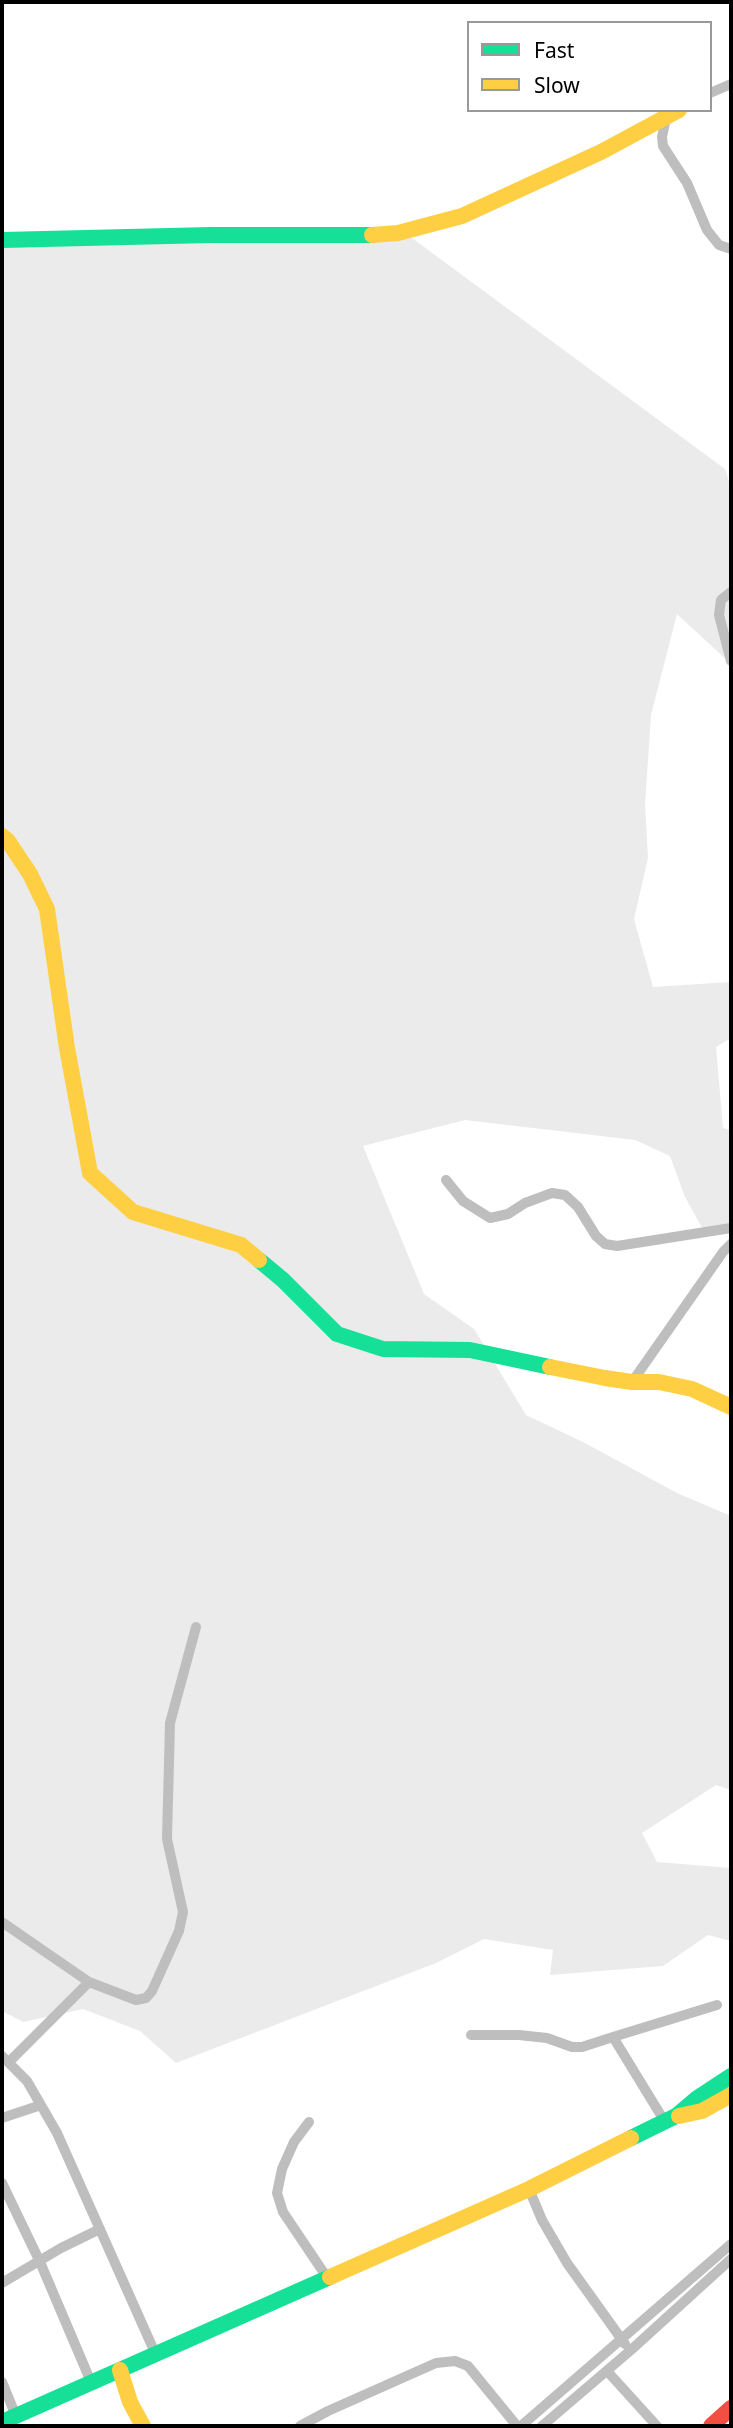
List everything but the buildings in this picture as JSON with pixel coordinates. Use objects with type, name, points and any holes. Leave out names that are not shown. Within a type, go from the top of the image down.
[{"type":"street","points":[[712,92],[731,84]]},
{"type":"street","points":[[2,240],[211,235],[348,236],[398,233],[462,216],[601,152],[672,114]]},
{"type":"street","points":[[672,114],[662,137],[663,146],[687,183],[707,230],[719,245],[731,248]]},
{"type":"street","points":[[731,592],[721,600],[719,615],[731,661]]},
{"type":"street","points":[[2,836],[30,874],[47,909],[67,1048],[90,1173],[133,1212],[241,1245],[283,1280],[337,1334],[383,1349],[470,1350],[605,1378],[659,1382],[692,1389],[731,1407]]},
{"type":"street","points":[[446,1180],[463,1201],[490,1218],[552,1193],[565,1195],[578,1207],[596,1236],[605,1244],[617,1246],[731,1228]]},
{"type":"street","points":[[632,1382],[731,1244]]},
{"type":"street","points":[[2,1922],[89,1982],[136,2000],[146,1998],[152,1991],[179,1931],[183,1912],[167,1839],[170,1723],[196,1627]]},
{"type":"street","points":[[89,1982],[5,2059],[27,2081],[41,2105],[78,2178],[156,2356]]},
{"type":"street","points":[[471,2035],[547,2038],[572,2047],[582,2047],[717,2005]]},
{"type":"street","points":[[613,2036],[671,2119]]},
{"type":"street","points":[[671,2119],[731,2076]]},
{"type":"street","points":[[2,2382],[9,2419],[529,2189],[671,2119],[702,2111],[731,2095]]},
{"type":"street","points":[[2,2118],[41,2105]]},
{"type":"street","points":[[309,2122],[294,2142],[282,2169],[277,2193],[284,2212],[328,2279]]},
{"type":"street","points":[[2,2183],[40,2262],[91,2382]]},
{"type":"street","points":[[529,2189],[542,2221],[568,2263],[631,2350]]},
{"type":"street","points":[[2,2283],[61,2248],[100,2229]]},
{"type":"street","points":[[300,2426],[436,2363],[455,2361],[468,2366],[519,2426],[731,2244]]},
{"type":"street","points":[[542,2426],[731,2259]]},
{"type":"street","points":[[120,2370],[130,2402],[143,2426]]},
{"type":"street","points":[[607,2371],[657,2426]]},
{"type":"street","points":[[558,2395],[568,2404]]},
{"type":"street","points":[[711,2426],[731,2408]]},
{"type":"shaded area","points":[[2,234],[412,238],[725,469],[731,487],[731,664],[677,614],[651,715],[645,805],[648,858],[634,919],[653,987],[730,982],[731,985],[731,1038],[716,1047],[723,1128],[731,1130],[731,1230],[705,1233],[685,1197],[670,1156],[635,1140],[465,1120],[363,1146],[424,1294],[474,1329],[526,1415],[585,1443],[677,1493],[731,1516],[731,1790],[716,1785],[642,1833],[657,1862],[731,1868],[731,1941],[708,1935],[663,1966],[550,1975],[553,1950],[484,1939],[436,1963],[176,2063],[140,2031],[83,2009],[23,2022],[2,2011]]},
{"type":"traffic: fast","points":[[2,240],[211,235],[372,235]]},
{"type":"traffic: fast","points":[[259,1260],[337,1334],[383,1349],[470,1350],[550,1367]]},
{"type":"traffic: fast","points":[[631,2138],[676,2116],[731,2076]]},
{"type":"traffic: fast","points":[[2,2422],[330,2277]]},
{"type":"traffic: slow","points":[[372,235],[398,233],[462,216],[601,152],[675,112]]},
{"type":"traffic: slow","points":[[2,836],[30,874],[47,909],[67,1048],[90,1173],[133,1212],[241,1245],[259,1260]]},
{"type":"traffic: slow","points":[[550,1367],[605,1378],[659,1382],[692,1389],[731,1407]]},
{"type":"traffic: slow","points":[[679,2116],[702,2111],[731,2095]]},
{"type":"traffic: slow","points":[[330,2277],[529,2189],[631,2138]]},
{"type":"traffic: slow","points":[[120,2370],[130,2402],[143,2426]]},
{"type":"traffic: jam","points":[[711,2426],[731,2408]]}]
